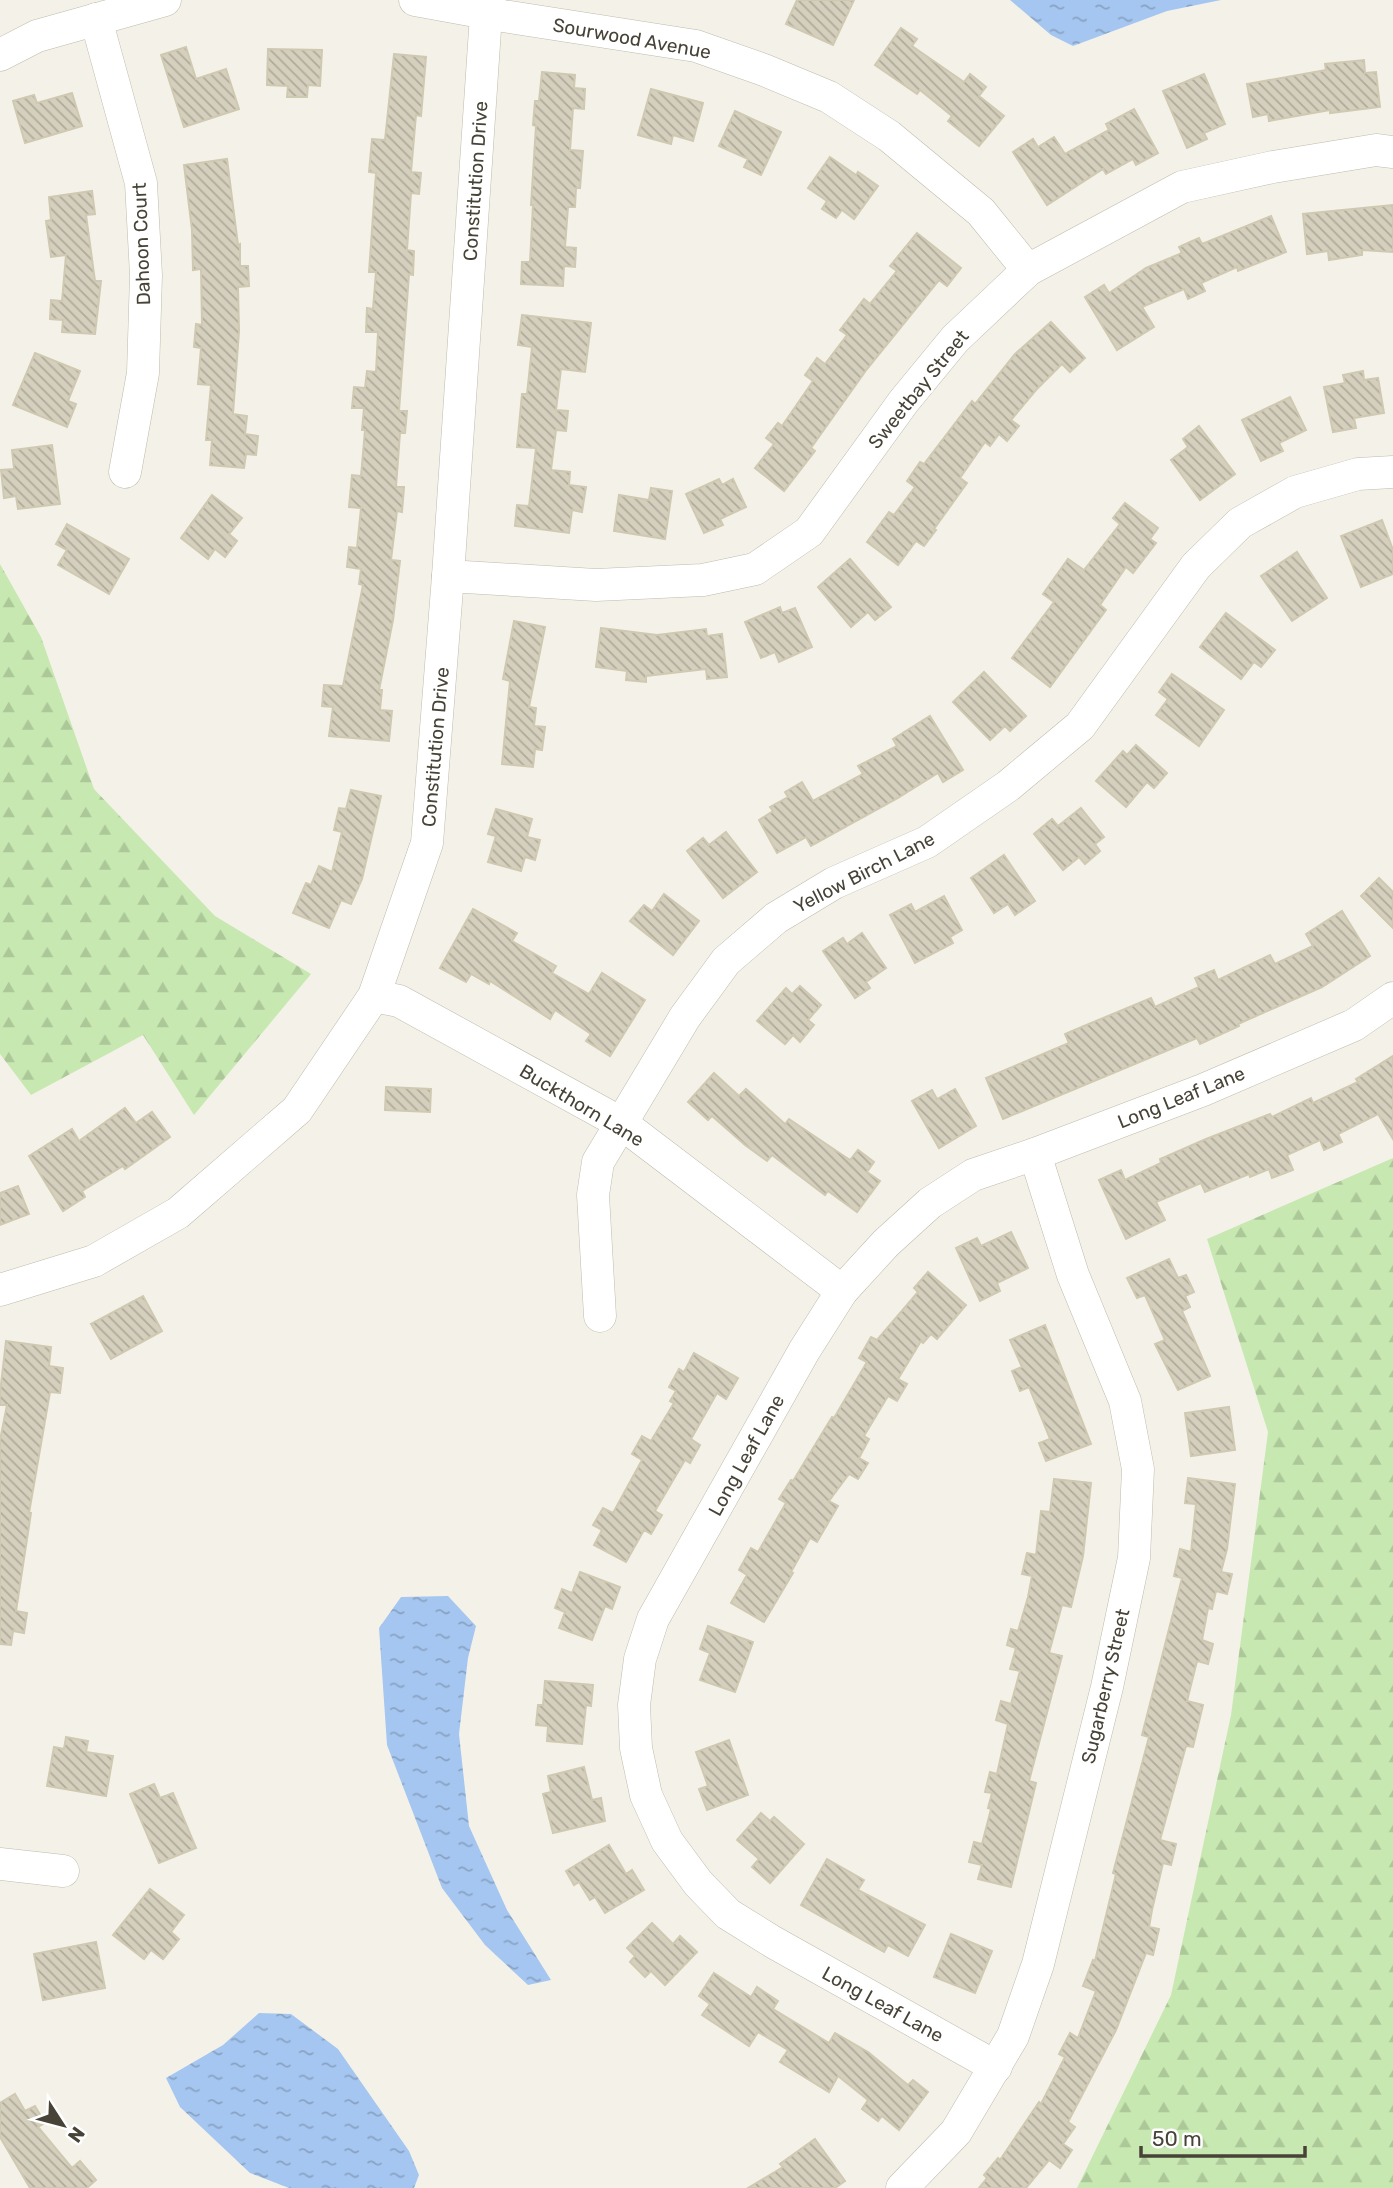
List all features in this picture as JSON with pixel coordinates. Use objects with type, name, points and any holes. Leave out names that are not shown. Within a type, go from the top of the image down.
[{"type":"street","points":[[0,55],[37,36],[165,0]]},
{"type":"street","name":"Sourwood Avenue","points":[[415,0],[487,7],[696,46],[764,69],[829,97],[889,136],[981,212],[1028,270]]},
{"type":"street","name":"Constitution Drive","points":[[0,1290],[94,1261],[178,1213],[297,1110],[374,996],[427,843],[487,7]]},
{"type":"street","name":"Dahoon Court","points":[[96,19],[141,183],[146,275],[143,373],[125,472]]},
{"type":"street","name":"Sweetbay Street","points":[[448,576],[596,586],[703,580],[755,569],[809,532],[904,401],[955,339],[1028,270],[1182,187],[1273,167],[1376,150],[1393,152]]},
{"type":"street","name":"Yellow Birch Lane","points":[[600,1316],[593,1195],[598,1161],[685,1017],[726,961],[776,918],[834,883],[927,842],[1008,786],[1080,726],[1196,566],[1240,523],[1295,492],[1358,474],[1393,472]]},
{"type":"street","name":"Buckthorn Lane","points":[[374,996],[399,1001],[621,1123],[842,1291]]},
{"type":"street","name":"Long Leaf Lane","points":[[996,2067],[773,1942],[728,1914],[698,1883],[667,1841],[646,1795],[636,1748],[634,1705],[640,1659],[653,1619],[804,1351],[842,1291],[886,1243],[930,1203],[973,1175],[1203,1090],[1354,1025],[1393,998]]},
{"type":"street","name":"Sugarberry Street","points":[[902,2188],[956,2133],[1013,2036],[1038,1964],[1107,1686],[1134,1558],[1138,1469],[1125,1401],[1073,1275],[1035,1154]]},
{"type":"street","points":[[0,1864],[63,1871]]},
{"type":"green space","points":[[0,564],[41,637],[94,789],[215,916],[311,974],[194,1115],[143,1035],[31,1095],[0,1054]]},
{"type":"green space","points":[[1393,1158],[1393,2188],[1077,2188],[1171,1995],[1231,1715],[1268,1432],[1207,1239]]},
{"type":"water","points":[[1010,0],[1221,0],[1167,11],[1073,46],[1051,35]]},
{"type":"water","points":[[448,1596],[476,1626],[468,1658],[459,1734],[469,1826],[507,1910],[551,1980],[528,1985],[485,1945],[442,1888],[387,1745],[379,1628],[401,1597]]},
{"type":"water","points":[[259,2013],[291,2014],[338,2049],[409,2151],[419,2175],[414,2188],[289,2188],[250,2173],[180,2107],[166,2078],[223,2045]]},
{"type":"building","points":[[797,0],[854,0],[833,45],[786,24]]},
{"type":"building","points":[[901,28],[917,39],[912,46],[964,82],[970,74],[986,87],[979,96],[1004,116],[979,146],[948,121],[952,116],[920,90],[917,94],[875,65]]},
{"type":"building","points":[[186,47],[196,79],[226,69],[239,109],[184,127],[161,55]]},
{"type":"building","points":[[268,49],[322,50],[320,86],[308,85],[307,97],[287,97],[288,86],[267,85]]},
{"type":"building","points":[[394,54],[426,57],[421,116],[416,115],[411,172],[421,173],[419,194],[411,193],[407,250],[414,251],[413,275],[409,274],[399,411],[407,411],[405,433],[400,433],[396,487],[404,487],[402,512],[397,511],[391,560],[400,561],[393,620],[379,690],[382,690],[380,710],[392,711],[389,741],[329,736],[333,707],[322,706],[324,685],[343,686],[363,585],[359,584],[361,569],[347,567],[349,547],[357,548],[361,508],[349,507],[352,475],[361,476],[365,430],[362,430],[364,408],[352,408],[354,387],[365,388],[367,371],[376,372],[378,332],[366,332],[367,308],[373,309],[376,272],[369,272],[376,173],[369,172],[372,139],[385,140]]},
{"type":"building","points":[[1364,60],[1365,73],[1376,72],[1380,107],[1330,113],[1330,110],[1269,121],[1268,114],[1253,117],[1247,84],[1326,70],[1325,64]]},
{"type":"building","points":[[542,72],[575,75],[574,88],[585,89],[584,109],[573,108],[570,150],[583,151],[580,188],[576,188],[575,207],[568,207],[565,247],[576,248],[575,267],[564,266],[563,286],[521,284],[522,262],[530,262],[536,126],[533,125]]},
{"type":"building","points":[[1204,74],[1225,124],[1204,133],[1207,139],[1187,148],[1163,91]]},
{"type":"building","points":[[651,89],[703,103],[693,141],[673,135],[671,144],[638,135]]},
{"type":"building","points":[[72,93],[82,126],[25,143],[13,101],[34,95],[37,103]]},
{"type":"building","points":[[1134,109],[1158,153],[1136,165],[1133,159],[1106,174],[1103,169],[1047,205],[1013,152],[1033,139],[1038,147],[1054,137],[1065,154],[1109,130],[1106,124]]},
{"type":"building","points":[[735,111],[781,132],[761,175],[744,167],[748,159],[719,146]]},
{"type":"building","points":[[830,157],[878,186],[854,219],[842,210],[836,218],[822,209],[827,201],[808,188]]},
{"type":"building","points":[[227,159],[238,245],[240,244],[240,266],[248,266],[249,286],[238,287],[239,331],[233,414],[247,416],[245,434],[258,436],[256,455],[246,454],[244,468],[210,465],[212,440],[206,440],[211,385],[198,384],[201,348],[194,347],[196,324],[202,325],[201,269],[193,270],[192,230],[184,165]]},
{"type":"building","points":[[92,191],[95,214],[86,215],[95,281],[101,281],[95,334],[62,332],[63,320],[50,319],[51,300],[62,301],[66,255],[51,257],[46,221],[51,220],[49,197]]},
{"type":"building","points":[[1393,205],[1393,252],[1362,250],[1362,255],[1329,260],[1328,251],[1307,254],[1303,214]]},
{"type":"building","points":[[1271,216],[1286,252],[1238,271],[1237,267],[1201,283],[1205,291],[1188,299],[1184,289],[1142,307],[1154,327],[1117,350],[1085,297],[1104,285],[1109,293],[1146,268],[1182,253],[1179,247],[1199,238],[1202,244]]},
{"type":"building","points":[[917,233],[961,268],[947,286],[939,280],[867,369],[811,448],[815,451],[784,491],[755,468],[774,444],[766,438],[778,423],[782,426],[813,381],[805,375],[817,358],[825,364],[847,335],[840,330],[864,299],[870,304],[897,271],[890,266]]},
{"type":"building","points":[[522,315],[591,323],[585,372],[561,369],[556,410],[568,411],[566,431],[556,430],[551,470],[570,472],[569,485],[586,487],[582,512],[572,510],[569,533],[515,526],[517,505],[529,506],[536,448],[517,447],[522,394],[527,394],[532,347],[518,345]]},
{"type":"building","points":[[1051,322],[1085,358],[1070,372],[1062,364],[1036,390],[1011,420],[1019,426],[1007,441],[999,434],[990,446],[985,442],[960,478],[967,483],[934,529],[936,530],[924,546],[916,541],[898,565],[867,542],[889,512],[894,515],[915,487],[907,481],[920,462],[924,464],[972,401],[975,404],[1015,354]]},
{"type":"building","points":[[35,353],[80,371],[68,401],[76,404],[67,427],[13,405]]},
{"type":"building","points":[[1363,371],[1364,380],[1378,378],[1384,413],[1354,418],[1356,428],[1333,432],[1324,387],[1345,383],[1343,375]]},
{"type":"building","points":[[1290,397],[1306,430],[1279,443],[1283,451],[1261,461],[1242,420]]},
{"type":"building","points":[[1199,426],[1235,474],[1200,500],[1171,460],[1188,447],[1183,439]]},
{"type":"building","points":[[52,445],[60,504],[18,509],[16,496],[4,498],[1,470],[14,469],[12,450]]},
{"type":"building","points":[[719,479],[722,485],[733,479],[746,507],[720,519],[723,525],[704,533],[686,494]]},
{"type":"building","points":[[651,488],[672,491],[665,539],[614,531],[619,495],[649,500]]},
{"type":"building","points":[[212,495],[242,518],[229,534],[237,541],[225,557],[215,549],[208,559],[181,538]]},
{"type":"building","points":[[1125,503],[1158,528],[1150,539],[1156,543],[1133,573],[1126,567],[1100,605],[1106,610],[1050,687],[1012,658],[1054,602],[1043,594],[1068,559],[1084,570],[1120,524],[1113,518]]},
{"type":"building","points":[[1382,520],[1393,550],[1393,574],[1361,587],[1341,536]]},
{"type":"building","points":[[67,524],[129,559],[109,594],[58,565],[67,550],[56,544]]},
{"type":"building","points":[[1297,552],[1327,598],[1292,621],[1261,576]]},
{"type":"building","points":[[850,559],[891,607],[875,620],[868,612],[851,627],[818,587]]},
{"type":"building","points":[[780,607],[782,613],[795,608],[812,647],[779,662],[775,652],[761,658],[745,622]]},
{"type":"building","points":[[1226,613],[1275,650],[1261,667],[1254,662],[1241,679],[1200,647]]},
{"type":"building","points":[[514,621],[545,627],[529,707],[536,708],[534,726],[545,727],[542,750],[535,749],[533,767],[502,764],[510,681],[503,679]]},
{"type":"building","points":[[601,628],[657,635],[706,629],[707,636],[722,634],[727,677],[707,679],[706,669],[646,676],[646,682],[626,680],[627,671],[596,667]]},
{"type":"building","points":[[984,672],[1026,716],[1010,731],[1005,726],[990,740],[953,702]]},
{"type":"building","points":[[1172,674],[1224,710],[1199,746],[1156,715],[1168,699],[1159,692]]},
{"type":"building","points":[[930,716],[963,770],[943,782],[938,773],[811,846],[806,837],[777,853],[759,820],[773,811],[770,807],[788,797],[785,792],[802,782],[813,801],[863,774],[858,766],[897,746],[893,739]]},
{"type":"building","points":[[1136,745],[1167,773],[1154,788],[1147,782],[1126,807],[1096,781],[1123,751],[1127,755]]},
{"type":"building","points":[[351,790],[381,796],[362,879],[351,904],[341,900],[329,928],[293,913],[306,883],[311,885],[319,866],[332,872],[342,832],[334,830],[339,808],[346,809]]},
{"type":"building","points":[[1081,808],[1104,837],[1095,844],[1100,851],[1085,864],[1079,857],[1063,870],[1034,834],[1052,819],[1058,826]]},
{"type":"building","points":[[496,809],[532,819],[527,837],[540,840],[535,860],[525,857],[521,871],[488,862],[496,836],[488,834]]},
{"type":"building","points":[[726,832],[757,872],[723,898],[687,851],[703,838],[709,845]]},
{"type":"building","points":[[1004,855],[1035,901],[1015,915],[1008,904],[994,913],[971,878]]},
{"type":"building","points":[[1379,878],[1393,892],[1393,928],[1361,896]]},
{"type":"building","points":[[664,894],[699,921],[673,955],[630,921],[644,905],[652,911]]},
{"type":"building","points":[[944,896],[962,930],[950,937],[953,943],[915,963],[890,915],[911,904],[915,912]]},
{"type":"building","points":[[473,909],[517,933],[512,941],[556,966],[552,973],[589,994],[602,973],[645,1000],[610,1056],[586,1041],[591,1034],[555,1010],[550,1019],[490,981],[489,984],[471,974],[466,982],[440,968]]},
{"type":"building","points":[[1342,911],[1370,956],[1322,987],[1200,1044],[1197,1038],[1003,1119],[986,1078],[1069,1043],[1065,1034],[1151,998],[1155,1007],[1199,987],[1195,978],[1214,970],[1218,980],[1270,955],[1275,964],[1313,946],[1306,934]]},
{"type":"building","points":[[862,933],[886,968],[866,982],[870,988],[855,998],[823,951],[843,938],[847,944]]},
{"type":"building","points":[[800,986],[821,1005],[808,1020],[814,1025],[800,1042],[793,1035],[785,1044],[757,1021],[786,988],[792,994]]},
{"type":"building","points":[[1393,1056],[1393,1139],[1378,1114],[1338,1134],[1342,1142],[1324,1150],[1320,1140],[1287,1155],[1293,1170],[1272,1178],[1269,1169],[1250,1177],[1249,1174],[1205,1192],[1201,1183],[1156,1202],[1165,1220],[1126,1239],[1099,1180],[1121,1170],[1125,1180],[1161,1163],[1160,1159],[1206,1139],[1270,1114],[1272,1117],[1311,1098],[1313,1103],[1358,1082],[1356,1079]]},
{"type":"building","points":[[714,1073],[739,1096],[746,1089],[785,1124],[789,1119],[850,1160],[858,1150],[874,1162],[867,1172],[880,1181],[857,1212],[828,1191],[825,1195],[772,1155],[767,1161],[712,1116],[708,1120],[688,1102]]},
{"type":"building","points":[[386,1087],[431,1089],[430,1112],[385,1110]]},
{"type":"building","points":[[955,1089],[976,1126],[939,1148],[912,1101],[932,1090],[937,1099]]},
{"type":"building","points":[[125,1108],[136,1123],[152,1112],[170,1137],[125,1169],[123,1166],[82,1191],[85,1197],[63,1211],[29,1156],[72,1129],[79,1141]]},
{"type":"building","points":[[18,1186],[29,1214],[0,1225],[0,1193]]},
{"type":"building","points":[[1011,1232],[1028,1268],[997,1283],[1000,1291],[980,1301],[956,1248],[977,1238],[981,1246]]},
{"type":"building","points":[[1169,1259],[1178,1278],[1186,1275],[1194,1292],[1185,1296],[1190,1307],[1182,1311],[1210,1376],[1178,1390],[1155,1344],[1165,1340],[1145,1295],[1137,1298],[1127,1278]]},
{"type":"building","points":[[928,1272],[966,1305],[937,1339],[931,1334],[923,1343],[921,1341],[898,1379],[907,1384],[897,1401],[888,1396],[864,1436],[869,1439],[859,1458],[868,1463],[858,1479],[849,1474],[829,1501],[838,1506],[817,1542],[810,1538],[764,1622],[731,1603],[747,1575],[739,1570],[751,1548],[758,1552],[786,1503],[779,1499],[832,1417],[834,1418],[867,1362],[859,1358],[871,1337],[877,1340],[918,1292],[914,1288]]},
{"type":"building","points":[[143,1296],[162,1331],[111,1359],[91,1324]]},
{"type":"building","points":[[1045,1325],[1091,1444],[1046,1461],[1039,1443],[1050,1439],[1029,1387],[1020,1391],[1012,1371],[1022,1367],[1010,1340]]},
{"type":"building","points":[[6,1341],[51,1347],[49,1366],[63,1368],[60,1393],[50,1392],[29,1513],[16,1611],[27,1613],[24,1633],[13,1631],[11,1645],[0,1644],[0,1440],[7,1405],[0,1405],[0,1393]]},
{"type":"building","points":[[694,1353],[738,1378],[726,1399],[717,1393],[691,1439],[700,1445],[690,1463],[685,1460],[655,1511],[662,1515],[651,1534],[644,1530],[626,1562],[594,1545],[602,1530],[593,1525],[603,1508],[613,1513],[642,1460],[632,1454],[642,1436],[651,1441],[674,1403],[670,1401],[676,1391],[669,1387],[679,1369],[684,1372]]},
{"type":"building","points":[[1229,1407],[1235,1450],[1191,1456],[1185,1413]]},
{"type":"building","points":[[1188,1478],[1235,1484],[1227,1549],[1221,1572],[1232,1574],[1227,1594],[1216,1591],[1212,1609],[1208,1608],[1202,1640],[1213,1644],[1208,1664],[1197,1661],[1187,1701],[1203,1705],[1193,1747],[1186,1746],[1160,1840],[1176,1844],[1171,1865],[1163,1863],[1152,1910],[1149,1927],[1159,1929],[1153,1955],[1146,1953],[1116,2030],[1068,2122],[1075,2127],[1063,2144],[1072,2150],[1060,2168],[1049,2160],[1026,2188],[979,2188],[987,2178],[984,2175],[998,2158],[1000,2160],[1039,2102],[1041,2104],[1065,2057],[1059,2054],[1070,2033],[1078,2038],[1096,1991],[1083,1986],[1093,1960],[1095,1961],[1116,1874],[1113,1873],[1149,1737],[1142,1735],[1182,1578],[1174,1576],[1180,1549],[1191,1552],[1196,1504],[1185,1503]]},
{"type":"building","points":[[1054,1479],[1091,1483],[1083,1556],[1071,1607],[1062,1605],[1049,1653],[1062,1656],[1029,1781],[1036,1783],[1011,1887],[978,1879],[982,1865],[969,1862],[974,1842],[982,1844],[992,1793],[985,1792],[990,1772],[997,1774],[1008,1724],[996,1720],[1001,1701],[1011,1704],[1020,1671],[1010,1669],[1016,1648],[1007,1645],[1011,1629],[1018,1631],[1028,1597],[1032,1576],[1022,1574],[1027,1553],[1036,1555],[1041,1511],[1050,1512]]},
{"type":"building","points":[[580,1572],[620,1587],[612,1609],[605,1606],[592,1640],[559,1628],[565,1612],[555,1608],[562,1589],[572,1593]]},
{"type":"building","points":[[708,1626],[753,1642],[735,1692],[700,1680],[710,1653],[700,1649]]},
{"type":"building","points":[[545,1681],[593,1685],[591,1706],[586,1705],[582,1744],[547,1741],[548,1726],[536,1725],[538,1705],[543,1705]]},
{"type":"building","points":[[66,1737],[88,1741],[86,1752],[113,1756],[106,1796],[47,1786],[54,1747],[64,1749]]},
{"type":"building","points":[[729,1740],[748,1795],[707,1810],[699,1789],[708,1786],[696,1752]]},
{"type":"building","points":[[584,1767],[592,1800],[601,1798],[605,1821],[553,1833],[543,1794],[551,1792],[548,1776]]},
{"type":"building","points":[[154,1784],[160,1798],[173,1793],[196,1848],[159,1863],[130,1794]]},
{"type":"building","points":[[761,1813],[770,1821],[774,1817],[804,1844],[770,1883],[752,1867],[759,1859],[737,1840]]},
{"type":"building","points":[[609,1845],[626,1874],[632,1870],[644,1890],[605,1913],[595,1897],[590,1900],[579,1882],[574,1885],[566,1871]]},
{"type":"building","points":[[827,1859],[864,1880],[858,1890],[925,1925],[908,1956],[888,1945],[884,1952],[801,1905]]},
{"type":"building","points":[[150,1889],[184,1915],[171,1932],[179,1939],[163,1959],[151,1950],[144,1959],[113,1935]]},
{"type":"building","points":[[652,1923],[673,1944],[680,1936],[697,1952],[665,1985],[651,1971],[645,1977],[630,1962],[635,1956],[627,1948]]},
{"type":"building","points":[[951,1934],[992,1951],[975,1993],[934,1977]]},
{"type":"building","points":[[96,1942],[105,1988],[43,2000],[34,1954]]},
{"type":"building","points":[[714,1973],[751,1997],[757,1987],[778,2001],[773,2009],[829,2043],[835,2033],[868,2052],[908,2085],[913,2080],[928,2092],[899,2130],[882,2116],[878,2121],[862,2109],[868,2100],[838,2076],[829,2092],[780,2062],[788,2050],[758,2032],[749,2046],[702,2015],[710,2004],[699,1996]]},
{"type":"building","points":[[15,2094],[25,2111],[35,2106],[45,2123],[38,2127],[72,2168],[80,2161],[96,2180],[87,2188],[30,2188],[0,2137],[0,2103]]},
{"type":"building","points":[[815,2139],[845,2181],[835,2188],[748,2188],[783,2167],[780,2164]]}]
